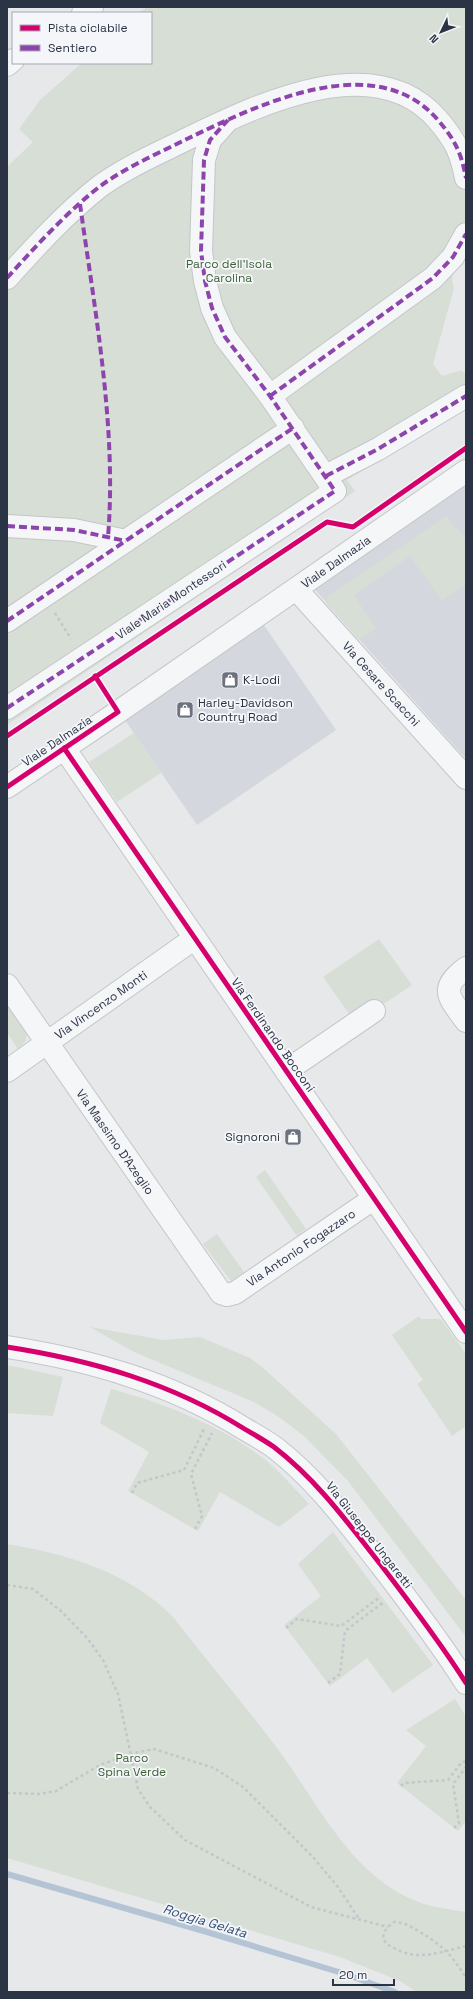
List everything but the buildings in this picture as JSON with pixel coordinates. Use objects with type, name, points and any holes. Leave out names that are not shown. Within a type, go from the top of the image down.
[{"type":"street","points":[[7,278],[67,215],[100,187],[126,170],[251,109],[303,92],[342,86],[382,86],[408,96],[430,111],[450,134],[462,156],[466,178]]},
{"type":"street","points":[[228,120],[210,140],[204,160],[201,252],[204,281],[212,308],[224,337],[270,396],[331,483]]},
{"type":"street","points":[[270,396],[433,278],[453,257],[466,234]]},
{"type":"street","name":"Viale Maria Montessori","points":[[7,708],[83,658],[378,449],[466,396]]},
{"type":"street","points":[[7,621],[292,428]]},
{"type":"street","name":"Viale Dalmazia","points":[[7,787],[466,471]]},
{"type":"street","points":[[7,526],[74,530],[126,540]]},
{"type":"street","name":"Via Cesare Scacchi","points":[[296,589],[466,778]]},
{"type":"street","name":"Via Ferdinando Bocconi","points":[[64,748],[466,1332]]},
{"type":"street","name":"Via Vincenzo Monti","points":[[7,1071],[194,938]]},
{"type":"street","points":[[466,968],[452,980],[448,987],[453,1003],[466,1021]]},
{"type":"street","name":"Via Massimo D’Azeglio","points":[[7,985],[219,1291],[227,1295]]},
{"type":"street","points":[[286,1071],[374,1011]]},
{"type":"street","name":"Via Antonio Fogazzaro","points":[[227,1295],[235,1293],[373,1199]]},
{"type":"street","name":"Via Giuseppe Ungaretti","points":[[7,1347],[77,1359],[134,1376],[182,1395],[218,1412],[273,1446],[312,1480],[340,1512],[436,1637],[466,1683]]},
{"type":"path","points":[[43,596],[83,658]]},
{"type":"path","points":[[132,1493],[138,1483],[184,1470],[207,1424],[218,1412]]},
{"type":"path","points":[[195,1529],[202,1516],[191,1474],[214,1428],[218,1412]]},
{"type":"path","points":[[7,1585],[33,1589],[62,1611],[88,1640],[103,1660],[118,1694],[138,1789],[150,1807],[185,1840],[305,1904],[388,1927]]},
{"type":"path","points":[[286,1628],[298,1619],[341,1626],[382,1596],[398,1588]]},
{"type":"path","points":[[328,1683],[340,1674],[345,1632],[386,1601],[398,1588]]},
{"type":"path","points":[[7,1793],[38,1794],[56,1791],[100,1765],[130,1754],[154,1749],[192,1760],[214,1768],[243,1787],[312,1856],[338,1887],[359,1919]]},
{"type":"path","points":[[401,1786],[404,1783],[448,1780],[461,1764],[466,1761]]},
{"type":"path","points":[[454,1828],[459,1822],[453,1784],[466,1767]]},
{"type":"path","points":[[466,1946],[446,1950],[418,1957],[401,1952],[388,1945],[384,1940],[384,1934],[388,1927],[394,1922],[408,1925],[438,1943],[446,1950],[458,1964],[466,1978]]},
{"type":"shaded area","points":[[466,474],[466,759],[309,583]]},
{"type":"shaded area","points":[[259,618],[336,730],[197,825],[120,713]]},
{"type":"green space","name":"Parco dell'Isola Carolina","points":[[147,7],[466,7],[466,250],[453,272],[452,282],[454,288],[433,364],[442,376],[462,370],[466,376],[466,384],[435,406],[443,420],[347,480],[355,491],[7,725],[7,167],[33,142],[19,129],[40,100],[81,64],[152,64],[152,12],[140,12]]},
{"type":"green space","points":[[446,516],[466,539],[466,584],[442,601],[410,556],[354,595],[376,628],[359,640],[326,603],[328,596]]},
{"type":"green space","points":[[134,733],[161,773],[117,802],[89,762]]},
{"type":"green space","points":[[379,939],[412,985],[379,1007],[352,1018],[323,977]]},
{"type":"green space","points":[[7,1005],[27,1035],[25,1042],[18,1049],[7,1033]]},
{"type":"green space","points":[[265,1170],[306,1229],[297,1236],[256,1177]]},
{"type":"green space","points":[[217,1234],[244,1272],[231,1281],[203,1244]]},
{"type":"green space","points":[[419,1316],[421,1319],[441,1319],[466,1354],[466,1426],[452,1436],[417,1384],[423,1380],[392,1335]]},
{"type":"green space","points":[[90,1327],[163,1340],[200,1337],[250,1358],[262,1367],[336,1434],[466,1600],[466,1637],[348,1481],[304,1436],[279,1417],[254,1402],[134,1352]]},
{"type":"green space","points":[[7,1365],[63,1377],[53,1416],[7,1413]]},
{"type":"green space","points":[[111,1389],[173,1409],[213,1427],[233,1438],[268,1462],[309,1504],[279,1527],[220,1492],[198,1531],[128,1491],[149,1452],[100,1423]]},
{"type":"green space","points":[[333,1532],[433,1665],[393,1693],[367,1658],[330,1686],[284,1625],[321,1596],[298,1564]]},
{"type":"green space","name":"Parco Spina Verde","points":[[7,1544],[52,1553],[96,1567],[137,1588],[156,1601],[173,1617],[277,1748],[323,1816],[357,1859],[377,1877],[399,1893],[424,1904],[466,1912],[466,1992],[417,1992],[400,1981],[340,1957],[7,1858]]},
{"type":"green space","points":[[455,1699],[466,1717],[466,1821],[458,1831],[397,1783],[426,1746],[406,1730]]},
{"type":"waterway","name":"Roggia Gelata","points":[[7,1874],[342,1973],[395,1992]]},
{"type":"marked path","points":[[7,278],[74,208],[99,187],[120,173],[189,138],[248,111],[281,99],[316,89],[350,85],[382,87],[412,98],[438,120],[449,134],[459,153],[466,178]]},
{"type":"marked path","points":[[7,708],[335,491],[270,396],[225,337],[212,308],[205,281],[201,251],[204,160],[210,140],[228,120]]},
{"type":"marked path","points":[[80,204],[98,328],[107,413],[110,455],[108,537]]},
{"type":"marked path","points":[[270,396],[433,278],[453,257],[466,234]]},
{"type":"marked path","points":[[326,476],[378,449],[466,396]]},
{"type":"marked path","points":[[7,621],[293,428]]},
{"type":"marked path","points":[[7,526],[74,530],[126,541]]},
{"type":"cycle path","points":[[7,736],[327,522],[353,527],[466,448]]},
{"type":"cycle path","points":[[7,787],[118,712],[95,676]]},
{"type":"cycle path","points":[[64,748],[466,1332]]},
{"type":"cycle path","points":[[7,1347],[38,1352],[100,1366],[159,1386],[216,1412],[274,1447],[304,1473],[344,1518],[414,1609],[466,1683]]},
{"type":"place","name":"K-Lodi","points":[[230,680]]},
{"type":"place","name":"Harley-Davidson Country Road","points":[[185,710]]},
{"type":"place","name":"Signoroni","points":[[293,1137]]}]
